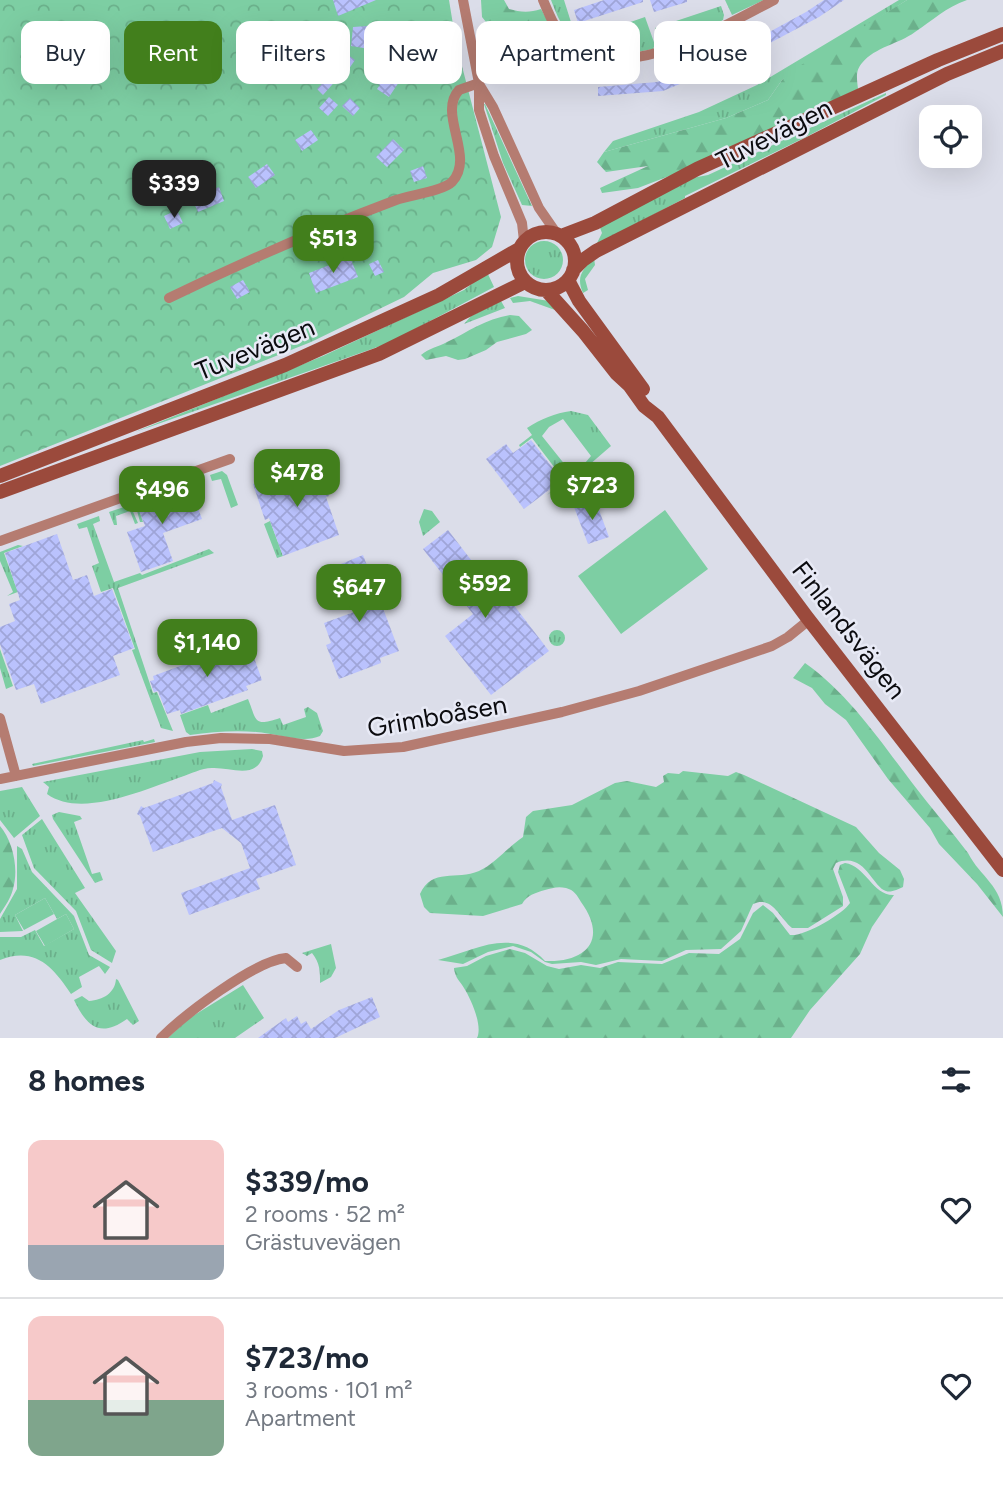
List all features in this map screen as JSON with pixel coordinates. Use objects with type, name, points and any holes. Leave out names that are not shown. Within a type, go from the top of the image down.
[{"type":"main road","name":"Tuvevägen","points":[[0,476],[309,355],[439,295],[540,233],[559,235],[595,223],[697,169],[938,60],[1003,34]]},
{"type":"main road","name":"Tuvevägen","points":[[546,290],[557,288],[583,260],[608,245],[947,74],[1003,51]]},
{"type":"main road","points":[[559,235],[569,244],[574,254],[571,275]]},
{"type":"main road","points":[[522,245],[517,267],[525,282],[546,290]]},
{"type":"main road","name":"Finlandsvägen","points":[[571,275],[579,301],[652,400],[658,417]]},
{"type":"main road","name":"Tuvevägen","points":[[0,492],[379,354],[525,282]]},
{"type":"main road","name":"Finlandsvägen","points":[[546,290],[644,406],[658,417],[809,620],[1003,870]]},
{"type":"street","points":[[463,0],[476,67]]},
{"type":"street","points":[[543,0],[556,28],[569,44],[586,53],[611,59],[660,52],[730,23],[774,0]]},
{"type":"street","points":[[169,298],[231,268],[361,213],[448,185],[454,179],[460,163],[453,99],[459,90],[476,84]]},
{"type":"street","points":[[479,84],[479,110],[494,156],[522,223],[522,245]]},
{"type":"street","points":[[480,84],[493,107],[539,208],[559,235]]},
{"type":"street","points":[[0,541],[230,459]]},
{"type":"street","name":"Grimboåsen","points":[[0,779],[187,742],[221,738],[270,739],[344,751],[387,749],[430,742],[539,718],[639,691],[772,646],[809,620]]},
{"type":"street","points":[[0,718],[16,776]]},
{"type":"street","points":[[161,1038],[182,1017],[265,963],[286,958],[298,967]]},
{"type":"green space","points":[[0,0],[449,0],[452,21],[364,21],[364,84],[462,84],[462,66],[501,217],[492,247],[476,260],[433,273],[404,297],[311,342],[0,466]]},
{"type":"green space","points":[[481,0],[504,0],[509,9],[517,11],[541,9],[548,21],[485,21],[482,17]]},
{"type":"green space","points":[[551,0],[564,0],[571,21],[561,21]]},
{"type":"green space","points":[[725,0],[764,0],[732,15]]},
{"type":"green space","points":[[899,0],[907,0],[782,80],[768,100],[726,118],[604,152],[613,141],[699,112],[759,84],[771,84],[771,77]]},
{"type":"green space","points":[[907,0],[967,0],[867,58],[858,69],[858,89],[677,173],[638,188],[602,193],[600,188],[648,166],[606,172],[597,162],[604,152],[726,118],[768,100],[793,70]]},
{"type":"green space","points":[[721,6],[724,15],[721,21],[676,21]]},
{"type":"green space","points":[[645,17],[654,42],[653,49],[640,51],[640,21],[633,21]]},
{"type":"green space","points":[[886,93],[596,245],[602,233],[599,225],[687,179],[708,175]]},
{"type":"green space","points":[[484,104],[532,206],[522,205],[503,163]]},
{"type":"green space","points":[[544,241],[557,247],[563,260],[557,273],[544,279],[531,273],[525,260],[531,247]]},
{"type":"green space","points":[[594,258],[595,265],[585,279],[588,290],[583,293],[581,274]]},
{"type":"green space","points":[[487,272],[494,287],[389,343],[135,432],[323,356],[464,290]]},
{"type":"green space","points":[[518,296],[549,301],[555,310],[530,301],[513,303],[510,298]]},
{"type":"green space","points":[[501,301],[505,308],[464,324],[471,316]]},
{"type":"green space","points":[[510,315],[519,316],[532,330],[497,342],[465,359],[446,356],[426,360],[421,355],[485,323]]},
{"type":"green space","points":[[571,411],[588,415],[611,446],[574,478],[573,470],[591,456],[563,419],[549,427],[542,436],[570,471],[569,480],[547,495],[564,480],[532,438],[520,447],[519,445],[532,435],[527,428],[548,417]]},
{"type":"green space","points":[[222,471],[227,475],[238,505],[231,508],[221,479],[212,481],[210,475]]},
{"type":"green space","points":[[198,480],[201,486],[192,489],[191,485],[137,504],[143,522],[140,522],[135,503]]},
{"type":"green space","points":[[130,505],[138,523],[135,524],[130,511],[116,516],[117,525],[114,525],[109,512]]},
{"type":"green space","points":[[424,509],[432,511],[440,522],[423,536],[419,522]]},
{"type":"green space","points":[[665,510],[708,569],[621,634],[578,576]]},
{"type":"green space","points":[[99,516],[100,521],[93,524],[114,582],[140,573],[142,575],[209,549],[214,553],[118,588],[153,693],[157,692],[173,731],[161,728],[132,650],[135,649],[113,588],[101,592],[92,566],[99,563],[87,527],[79,529],[77,524]]},
{"type":"green space","points":[[270,521],[283,556],[277,558],[264,524]]},
{"type":"green space","points":[[18,545],[23,546],[4,553],[16,587],[34,586],[7,596],[13,592],[0,561],[0,552]]},
{"type":"green space","points":[[557,630],[563,632],[563,644],[557,646],[551,644],[549,638],[551,632]]},
{"type":"green space","points":[[0,649],[13,686],[6,689],[0,668]]},
{"type":"green space","points":[[805,663],[836,689],[864,719],[995,889],[1003,917],[977,884],[939,844],[930,828],[888,779],[846,720],[825,704],[812,688],[793,678]]},
{"type":"green space","points":[[248,699],[255,717],[260,722],[280,718],[283,725],[306,717],[304,709],[308,707],[317,713],[323,731],[320,736],[305,739],[248,731],[190,735],[186,732],[180,715],[208,705],[211,713]]},
{"type":"green space","points":[[154,739],[155,742],[33,766],[32,764],[143,740]]},
{"type":"green space","points":[[252,749],[262,751],[263,756],[255,768],[242,771],[204,769],[132,794],[95,803],[61,801],[47,794],[49,787],[43,782],[200,752]]},
{"type":"green space","points":[[683,771],[728,776],[736,772],[856,827],[879,853],[900,870],[904,879],[903,887],[886,891],[854,862],[836,863],[833,869],[843,897],[843,906],[808,928],[792,928],[775,908],[760,902],[753,904],[741,931],[721,949],[686,950],[662,961],[621,959],[596,965],[581,962],[552,964],[545,962],[531,952],[513,946],[488,952],[463,964],[438,960],[480,947],[507,943],[533,950],[545,961],[560,961],[582,953],[593,937],[593,927],[578,897],[569,889],[558,887],[541,891],[529,896],[522,904],[483,916],[430,913],[424,907],[420,894],[431,880],[438,877],[470,874],[491,864],[523,837],[526,817],[533,811],[572,805],[615,783],[627,781],[656,787],[664,782],[663,776],[668,773],[679,774]]},
{"type":"green space","points":[[22,787],[40,816],[14,838],[0,820],[0,791]]},
{"type":"green space","points":[[59,812],[80,816],[82,819],[74,822],[92,874],[100,872],[103,880],[95,883],[53,819],[52,815]]},
{"type":"green space","points":[[42,819],[85,888],[75,893],[116,951],[112,963],[91,950],[76,911],[34,868],[22,835]]},
{"type":"green space","points":[[0,826],[11,847],[15,881],[8,902],[0,914]]},
{"type":"green space","points":[[17,846],[22,849],[32,872],[74,916],[89,955],[110,967],[105,974],[99,966],[79,977],[82,987],[71,994],[50,968],[33,957],[12,956],[0,960],[0,937],[21,937],[35,930],[44,946],[74,929],[66,914],[57,919],[45,898],[15,915],[23,931],[0,932],[0,919],[17,889]]},
{"type":"green space","points":[[845,863],[859,869],[880,891],[894,895],[872,927],[860,954],[810,1010],[791,1038],[477,1038],[475,1013],[454,968],[467,966],[486,956],[510,949],[559,969],[581,965],[600,968],[618,962],[662,964],[689,953],[719,954],[740,939],[753,913],[763,905],[790,935],[796,935],[823,924],[850,903],[838,872],[840,865]]},
{"type":"green space","points":[[45,898],[54,914],[24,930],[15,915]]},
{"type":"green space","points":[[66,914],[74,929],[45,946],[36,931]]},
{"type":"green space","points":[[331,944],[336,968],[331,977],[320,983],[315,957],[312,953],[307,956],[302,953]]},
{"type":"green space","points":[[116,979],[139,1021],[133,1025],[127,1019],[109,1028],[95,1027],[84,1017],[74,1000],[82,996],[89,1001],[103,997],[111,992]]},
{"type":"green space","points":[[243,985],[264,1018],[235,1038],[168,1038],[188,1019]]},
{"type":"building","points":[[333,0],[376,0],[338,16]]},
{"type":"building","points":[[604,0],[643,0],[584,21],[577,21],[574,10]]},
{"type":"building","points":[[650,0],[687,0],[687,2],[654,12]]},
{"type":"building","points":[[824,0],[844,0],[819,17],[771,43],[771,31]]},
{"type":"building","points":[[364,26],[364,48],[351,46],[353,27]]},
{"type":"building","points":[[322,84],[333,84],[323,95],[317,89]]},
{"type":"building","points":[[378,84],[398,84],[389,97],[377,89],[380,85]]},
{"type":"building","points":[[680,84],[663,91],[598,96],[598,87]]},
{"type":"building","points":[[329,97],[338,105],[328,116],[319,108]]},
{"type":"building","points":[[350,98],[360,108],[353,116],[342,106]]},
{"type":"building","points":[[311,130],[318,140],[302,151],[295,140]]},
{"type":"building","points":[[393,139],[404,150],[387,167],[376,157]]},
{"type":"building","points":[[267,164],[275,175],[256,188],[248,177]]},
{"type":"building","points":[[423,166],[427,178],[414,182],[410,171]]},
{"type":"building","points":[[219,187],[224,201],[198,212],[192,199]]},
{"type":"building","points":[[177,210],[183,223],[170,229],[164,216]]},
{"type":"building","points":[[350,257],[358,277],[316,293],[309,273]]},
{"type":"building","points":[[378,260],[384,272],[375,276],[369,264]]},
{"type":"building","points":[[243,280],[250,292],[237,299],[230,287]]},
{"type":"building","points":[[531,440],[562,480],[524,509],[486,459],[506,444],[513,453]]},
{"type":"building","points":[[315,466],[329,496],[326,497],[339,535],[283,556],[269,518],[265,520],[253,484],[295,469],[296,473]]},
{"type":"building","points":[[190,486],[202,519],[163,533],[173,561],[141,572],[127,532],[145,526],[137,505]]},
{"type":"building","points":[[595,499],[609,537],[588,544],[574,507]]},
{"type":"building","points":[[448,530],[498,595],[503,591],[549,651],[491,695],[445,636],[473,614],[423,549]]},
{"type":"building","points":[[57,534],[73,580],[87,575],[94,596],[112,589],[134,648],[113,656],[120,675],[41,704],[34,684],[16,690],[0,644],[0,627],[15,621],[9,604],[20,600],[5,553]]},
{"type":"building","points":[[363,555],[399,651],[380,658],[381,663],[339,679],[326,645],[331,643],[324,623],[354,612],[336,566]]},
{"type":"building","points":[[248,641],[262,680],[246,686],[248,690],[181,714],[180,710],[167,714],[158,691],[154,692],[150,681],[154,680],[153,676]]},
{"type":"building","points":[[214,780],[222,784],[232,820],[275,805],[296,865],[256,879],[260,889],[189,915],[181,893],[250,868],[241,843],[222,828],[153,852],[137,814],[141,806],[144,808],[213,783]]},
{"type":"building","points":[[372,997],[380,1017],[335,1038],[258,1038],[286,1018],[288,1022],[297,1016],[301,1024],[306,1021],[311,1029],[339,1010]]}]
